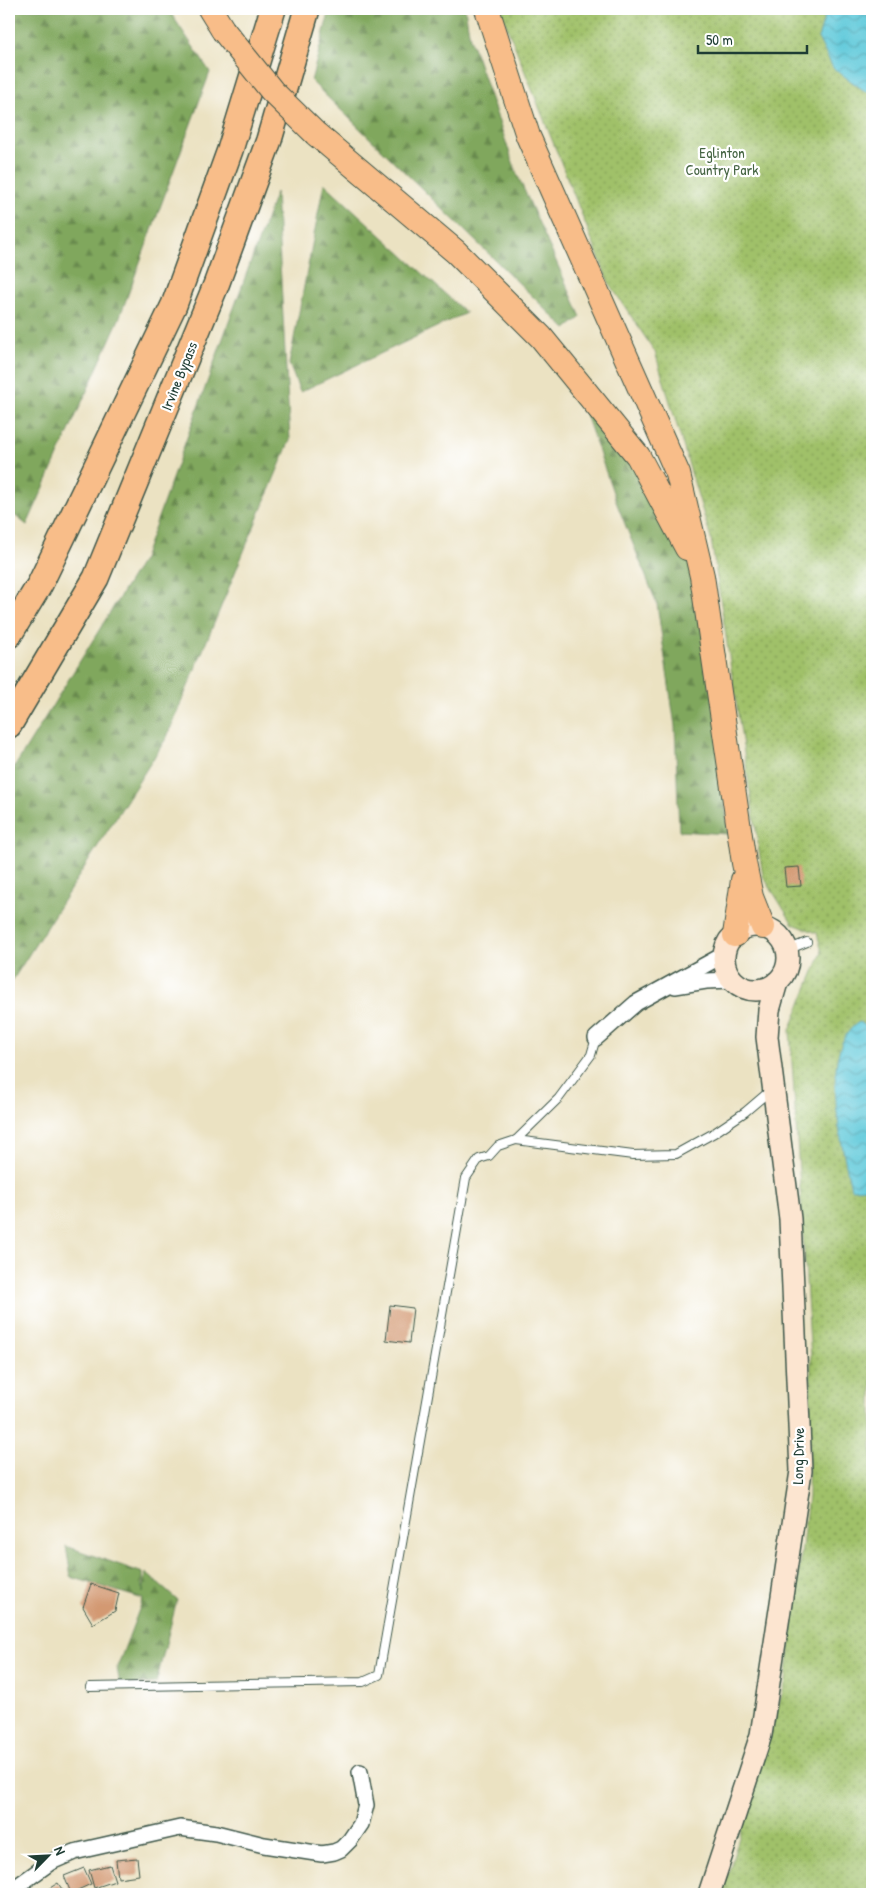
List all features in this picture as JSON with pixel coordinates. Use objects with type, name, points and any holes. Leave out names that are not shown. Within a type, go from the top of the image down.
[{"type":"highway","points":[[9,635],[40,584],[174,305],[230,150],[274,9]]},
{"type":"highway","name":"Irvine Bypass","points":[[9,725],[96,578],[219,276],[270,140],[307,9]]},
{"type":"main road","points":[[210,9],[223,30],[272,91],[316,134],[456,252],[541,337],[638,456],[702,576]]},
{"type":"main road","points":[[487,10],[528,136],[678,474],[702,576],[744,863],[751,897],[763,927]]},
{"type":"main road","points":[[730,944],[748,928],[763,927],[778,935],[787,950],[787,967],[777,982],[762,990],[740,984],[725,963],[744,863]]},
{"type":"main road","name":"Long Drive","points":[[709,1894],[761,1735],[801,1471],[790,1219],[767,1037],[769,1010],[777,982]]},
{"type":"main road","name":"Long Drive","points":[[740,984],[758,1012],[767,1037]]},
{"type":"street","points":[[596,1038],[636,1003],[666,988],[730,944]]},
{"type":"street","points":[[666,988],[706,981],[740,984]]},
{"type":"street","points":[[9,1892],[51,1862],[74,1852],[180,1828],[216,1833],[274,1847],[322,1854],[334,1852],[341,1849],[350,1840],[361,1824],[366,1805],[360,1772]]},
{"type":"lane","points":[[787,950],[808,942]]},
{"type":"lane","points":[[516,1140],[559,1098],[591,1054],[596,1038]]},
{"type":"lane","points":[[90,1687],[363,1682],[379,1676],[466,1178],[479,1159],[488,1156],[498,1146],[516,1140],[633,1155],[676,1154],[729,1123],[773,1088]]},
{"type":"green space","points":[[9,9],[168,9],[210,72],[119,319],[27,525],[9,511]]},
{"type":"green space","points":[[330,9],[465,9],[470,38],[517,174],[581,317],[566,329],[311,81]]},
{"type":"green space","name":"Eglinton Country Park","points":[[500,9],[872,9],[872,1894],[722,1894],[786,1681],[808,1497],[811,1359],[790,1030],[822,952],[817,933],[793,924],[763,876],[711,539],[655,352],[609,283]]},
{"type":"green space","points":[[324,183],[466,313],[300,392],[289,364]]},
{"type":"green space","points":[[276,192],[290,440],[167,737],[9,986],[9,776],[143,559]]},
{"type":"green space","points":[[584,409],[600,409],[679,534],[707,613],[728,834],[679,831],[675,726],[657,604],[617,504]]},
{"type":"green space","points":[[66,1546],[143,1573],[143,1593],[146,1573],[177,1600],[156,1683],[120,1685],[117,1668],[143,1599],[71,1577]]},
{"type":"water","points":[[827,9],[872,9],[872,90],[866,92],[833,68],[818,38]]},
{"type":"water","points":[[859,1022],[870,1028],[871,1188],[851,1189],[839,1125],[835,1076],[838,1054],[846,1035]]},
{"type":"building","points":[[799,867],[801,886],[786,887],[784,868]]},
{"type":"building","points":[[390,1305],[413,1308],[409,1343],[386,1340]]},
{"type":"building","points":[[91,1584],[119,1593],[115,1611],[93,1624],[83,1607]]},
{"type":"building","points":[[137,1858],[139,1875],[118,1878],[116,1860]]},
{"type":"building","points":[[110,1865],[115,1881],[94,1888],[89,1870]]},
{"type":"building","points":[[84,1868],[91,1884],[71,1893],[64,1876]]},
{"type":"building","points":[[58,1883],[65,1894],[40,1894]]}]
